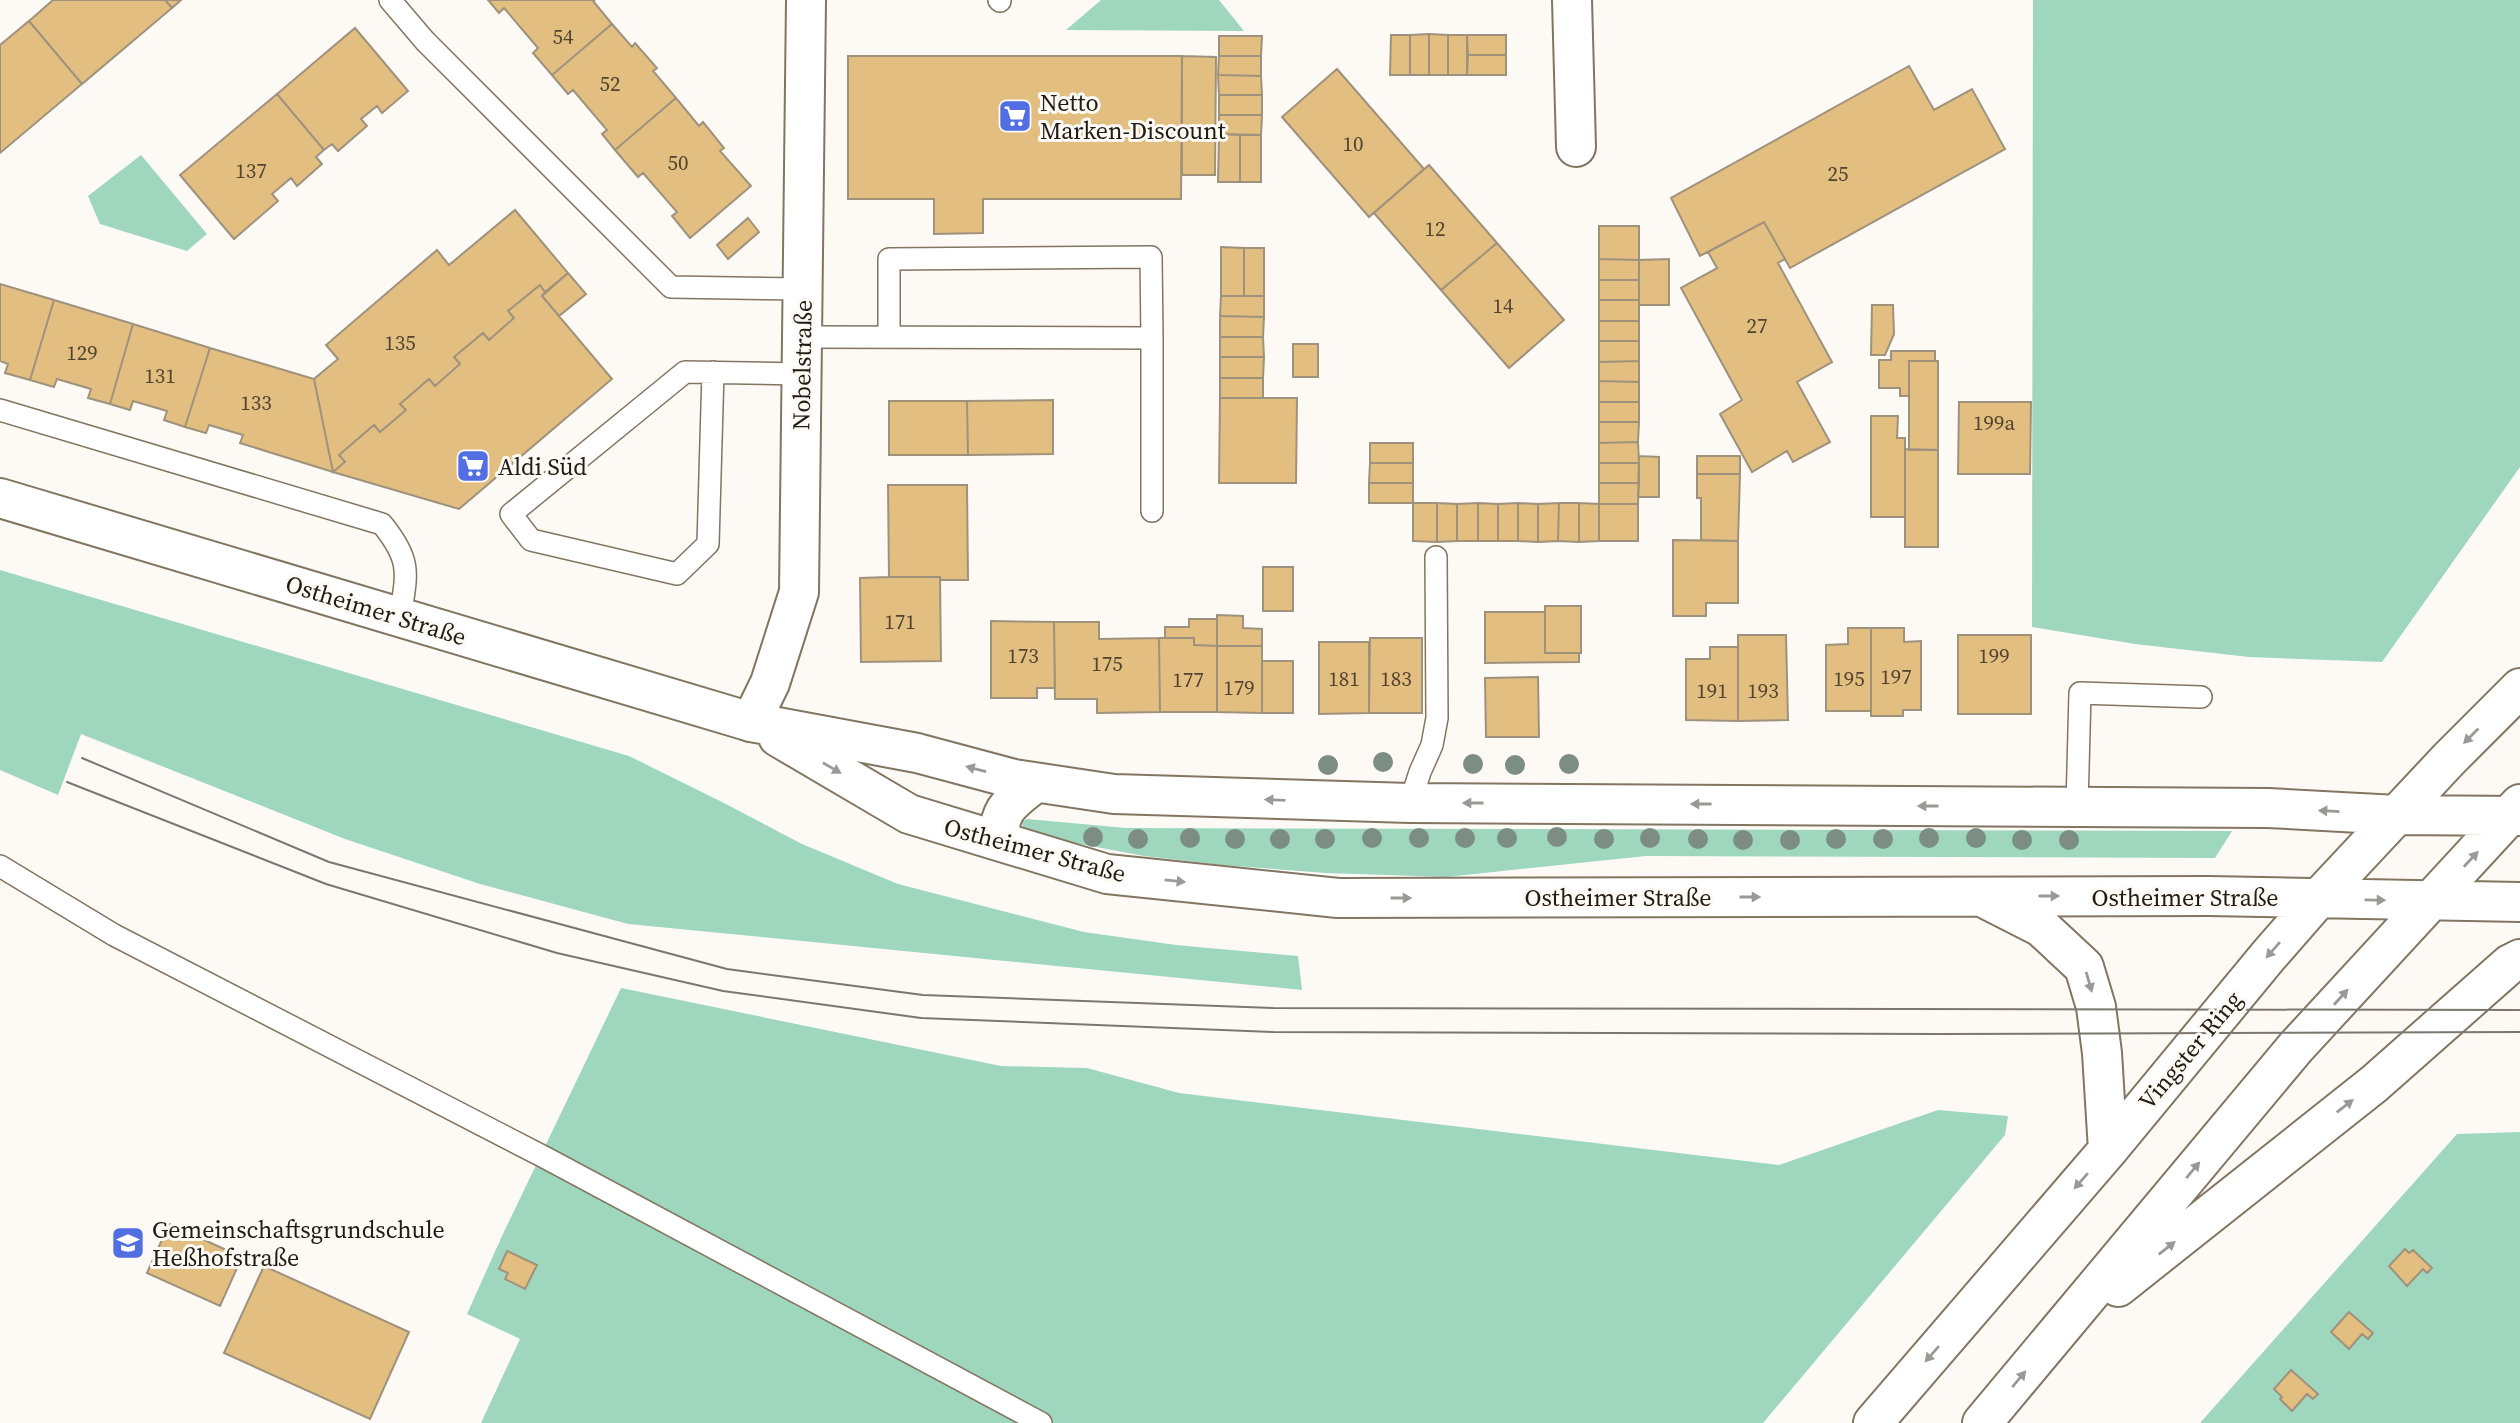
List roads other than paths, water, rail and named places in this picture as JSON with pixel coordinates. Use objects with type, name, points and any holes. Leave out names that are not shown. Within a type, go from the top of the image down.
[{"type":"main road","name":"Nobelstraße","points":[[751,722],[769,683],[799,592],[806,0]]},
{"type":"main road","points":[[1572,0],[1576,147]]},
{"type":"main road","name":"Ostheimer Straße","points":[[0,498],[751,722],[917,753],[1014,779],[1114,794],[1410,803],[2268,808],[2397,815],[2516,812]]},
{"type":"main road","name":"Vingster Ring","points":[[1873,1423],[2108,1150],[2318,899],[2449,759],[2520,688]]},
{"type":"main road","name":"Ostheimer Straße","points":[[751,722],[909,814],[1107,874],[1338,898],[1981,897],[2520,902]]},
{"type":"main road","points":[[1001,842],[998,827],[1002,815],[1013,801],[1035,783]]},
{"type":"main road","points":[[1982,1423],[2296,1046],[2516,812]]},
{"type":"main road","points":[[1981,897],[2041,927],[2084,967],[2096,1007],[2102,1053],[2108,1150]]},
{"type":"main road","points":[[2056,1336],[2374,1084],[2510,964],[2520,959]]},
{"type":"lane","points":[[390,0],[425,41],[671,287],[803,289]]},
{"type":"lane","points":[[889,337],[888,259],[1151,257],[1152,511]]},
{"type":"lane","points":[[713,372],[708,544],[677,574],[531,540],[511,514],[685,372],[713,372],[889,337],[1152,338]]},
{"type":"lane","points":[[0,410],[382,524],[398,544],[407,573],[400,617]]},
{"type":"lane","points":[[1410,803],[1432,745],[1437,718],[1436,556]]},
{"type":"lane","points":[[2077,806],[2080,693],[2201,697]]},
{"type":"lane","points":[[0,866],[114,935],[546,1158],[1041,1423]]},
{"type":"tram line","points":[[82,758],[329,862],[727,969],[923,995],[1273,1008],[2520,1010]]},
{"type":"tram line","points":[[67,782],[326,884],[557,953],[723,991],[921,1018],[1273,1032],[2520,1032]]},
{"type":"place","name":"Netto Marken-Discount","points":[[1015,116]]},
{"type":"place","name":"Aldi Süd","points":[[473,466]]},
{"type":"place","name":"Gemeinschaftsgrundschule Heßhofstraße","points":[[128,1243]]}]
